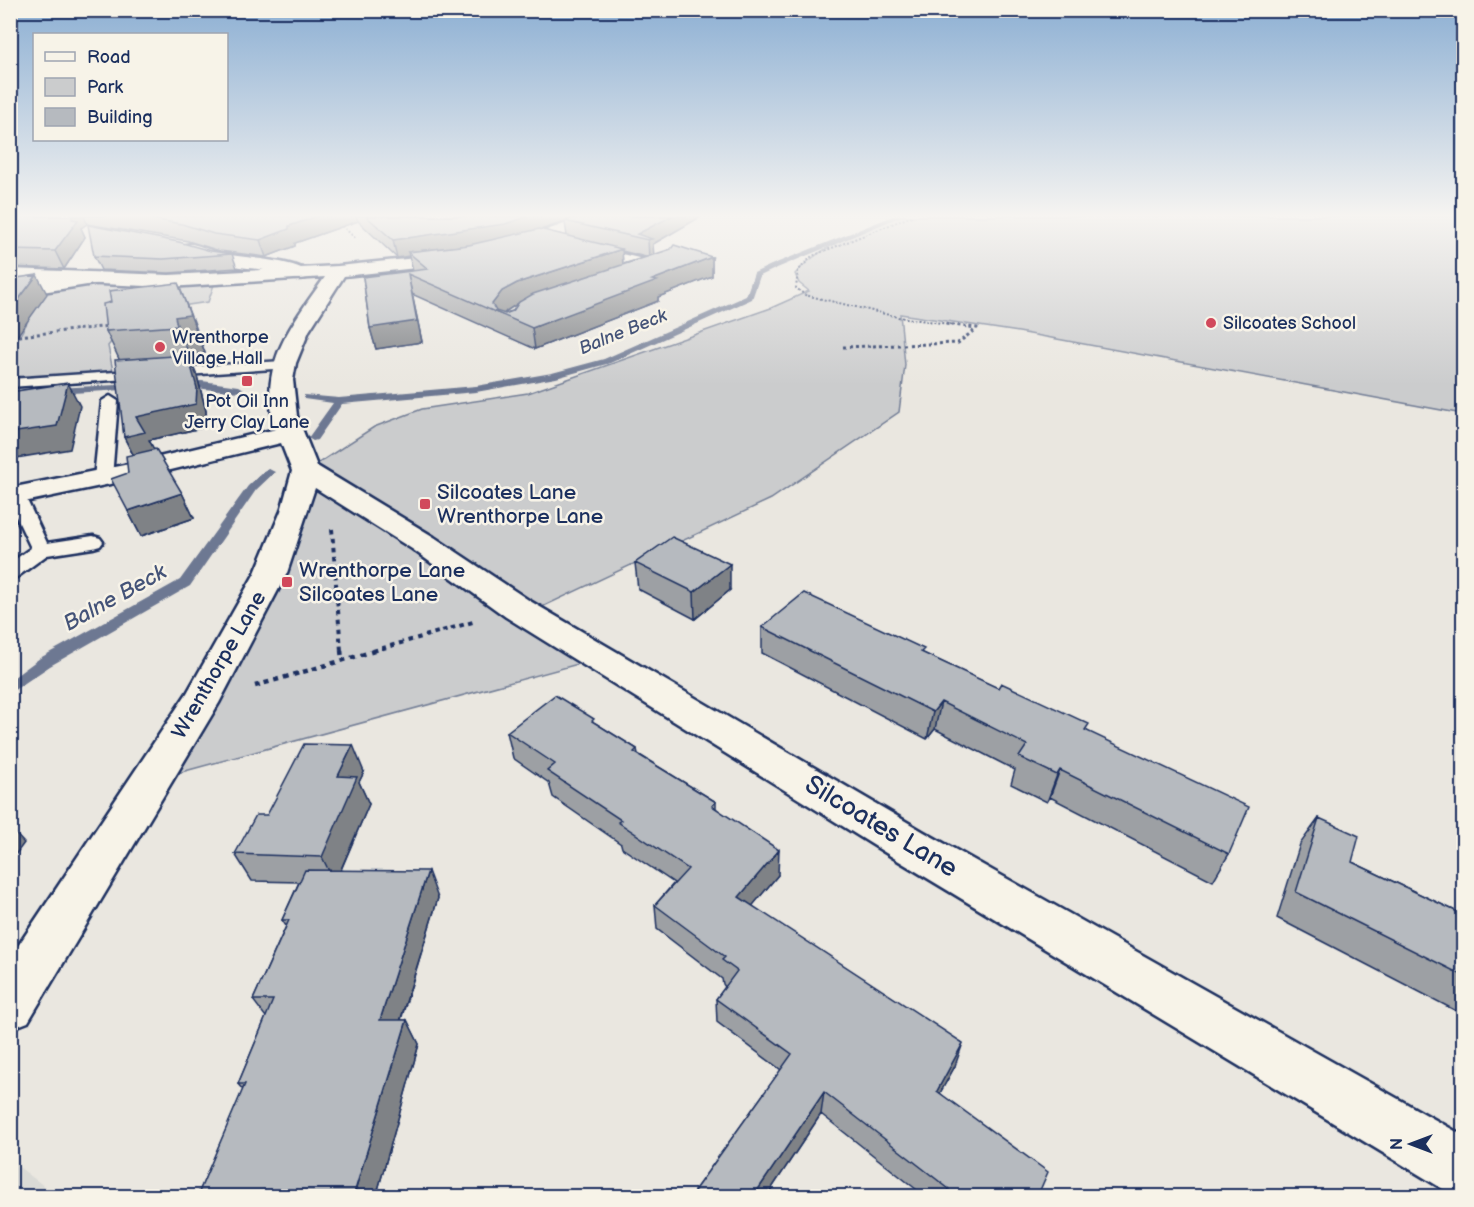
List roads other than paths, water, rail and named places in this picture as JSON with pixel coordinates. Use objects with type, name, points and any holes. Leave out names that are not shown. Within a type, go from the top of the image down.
[{"type":"street","points":[[295,272],[300,274]]},
{"type":"street","points":[[10,274],[169,281],[321,272]]},
{"type":"street","points":[[318,478],[289,433],[281,396],[283,365],[303,326],[337,272]]},
{"type":"street","points":[[616,278],[632,272]]},
{"type":"street","points":[[10,291],[93,279]]},
{"type":"street","points":[[13,496],[103,478],[289,433]]},
{"type":"street","name":"Silcoates Lane","points":[[318,478],[423,543],[518,609],[909,845],[1464,1168]]},
{"type":"street","name":"Wrenthorpe Lane","points":[[10,1004],[200,703],[271,573],[295,511],[318,478]]},
{"type":"lane","points":[[10,383],[283,365]]},
{"type":"lane","points":[[103,478],[110,401]]},
{"type":"lane","points":[[13,496],[41,550]]},
{"type":"lane","points":[[10,573],[41,550],[93,542]]},
{"type":"waterway","name":"Balne Beck","points":[[339,401],[476,389],[553,376],[607,361],[749,297],[757,275],[762,272]]},
{"type":"waterway","points":[[180,385],[202,384],[239,389]]},
{"type":"waterway","points":[[55,391],[137,387]]},
{"type":"waterway","points":[[307,397],[339,401]]},
{"type":"waterway","name":"Balne Beck","points":[[313,438],[339,401]]},
{"type":"waterway","name":"Balne Beck","points":[[10,688],[45,662],[185,583],[252,488],[269,472]]},
{"type":"place","name":"Silcoates School","points":[[1211,323]]},
{"type":"place","name":"Wrenthorpe Village Hall","points":[[160,347]]},
{"type":"place","name":"Pot Oil Inn Jerry Clay Lane","points":[[247,381]]},
{"type":"place","name":"Silcoates Lane Wrenthorpe Lane","points":[[425,504]]},
{"type":"place","name":"Wrenthorpe Lane Silcoates Lane","points":[[287,582]]}]
